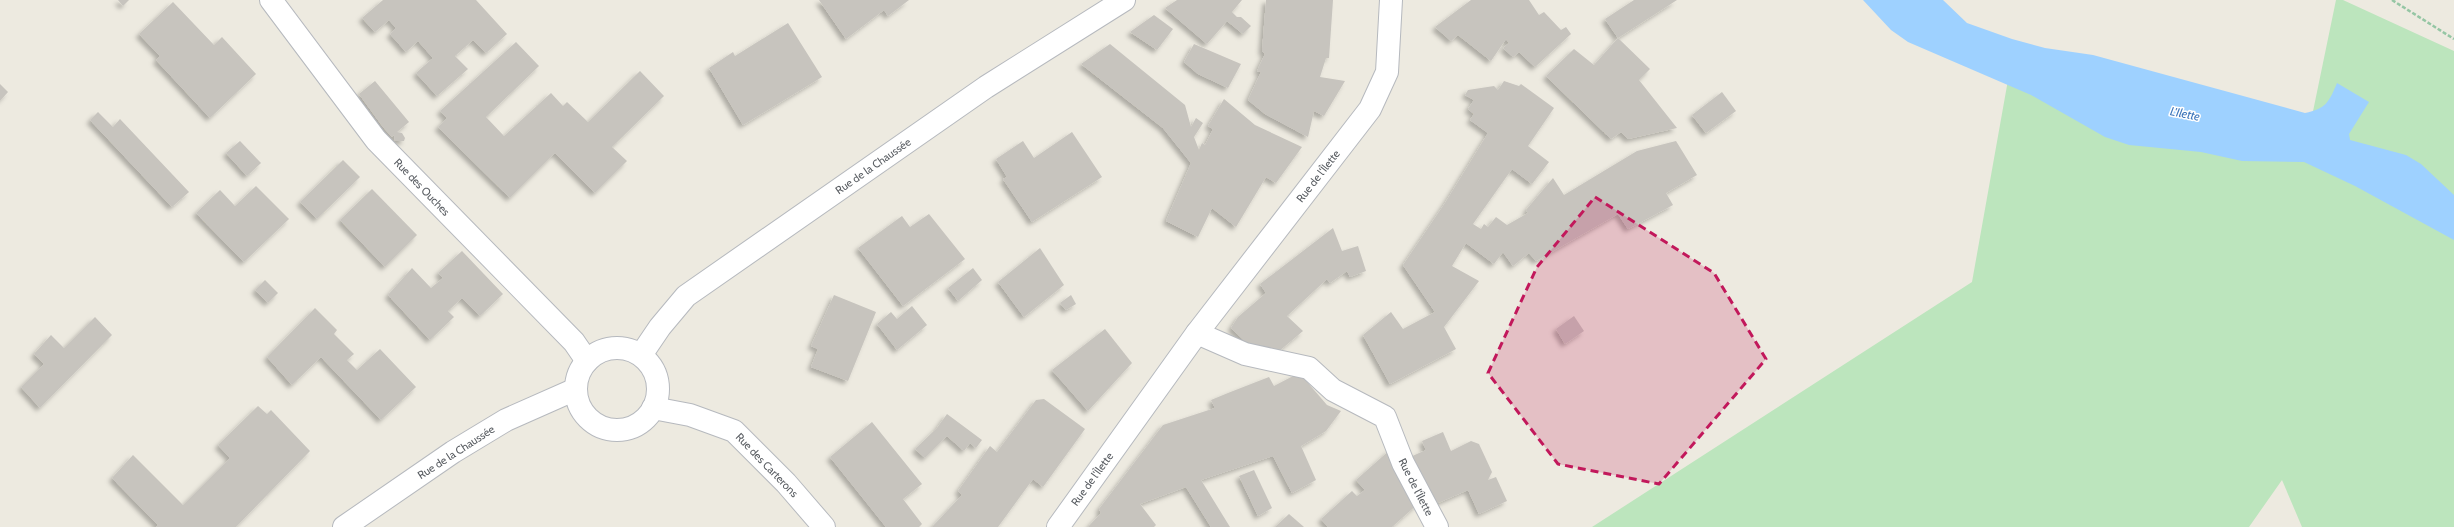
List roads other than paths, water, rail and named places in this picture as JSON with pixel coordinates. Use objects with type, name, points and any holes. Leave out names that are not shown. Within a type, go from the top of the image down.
[{"type":"street","name":"Rue des Ouches","points":[[272,0],[376,140],[574,342],[586,361]]},
{"type":"street","name":"Rue de la Chaussée","points":[[641,355],[660,327],[686,296],[986,87],[1124,0]]},
{"type":"street","name":"Rue de l'Îlette","points":[[1058,527],[1198,333],[1370,109],[1388,72],[1391,0]]},
{"type":"street","name":"Rue de l'Îlette","points":[[1198,333],[1245,354],[1309,368],[1333,390],[1385,417],[1403,463],[1437,527]]},
{"type":"street","points":[[623,348],[641,355],[652,366],[657,379],[658,394],[653,408],[642,422],[625,429],[608,429],[591,421],[580,407],[576,390],[578,374],[586,361],[603,350],[623,348]]},
{"type":"street","name":"Rue de la Chaussée","points":[[344,527],[453,452],[506,420],[576,390]]},
{"type":"street","name":"Rue des Carterons","points":[[653,408],[690,415],[734,432],[786,482],[824,527]]},
{"type":"water","name":"L'Ilette","points":[[1863,0],[1943,0],[1967,23],[2012,39],[2045,48],[2093,55],[2305,113],[2318,109],[2326,104],[2337,83],[2369,102],[2349,134],[2350,140],[2406,155],[2421,164],[2454,195],[2454,240],[2355,186],[2304,162],[2242,161],[2201,152],[2129,145],[2105,137],[2031,95],[1908,42],[1891,30]]}]
